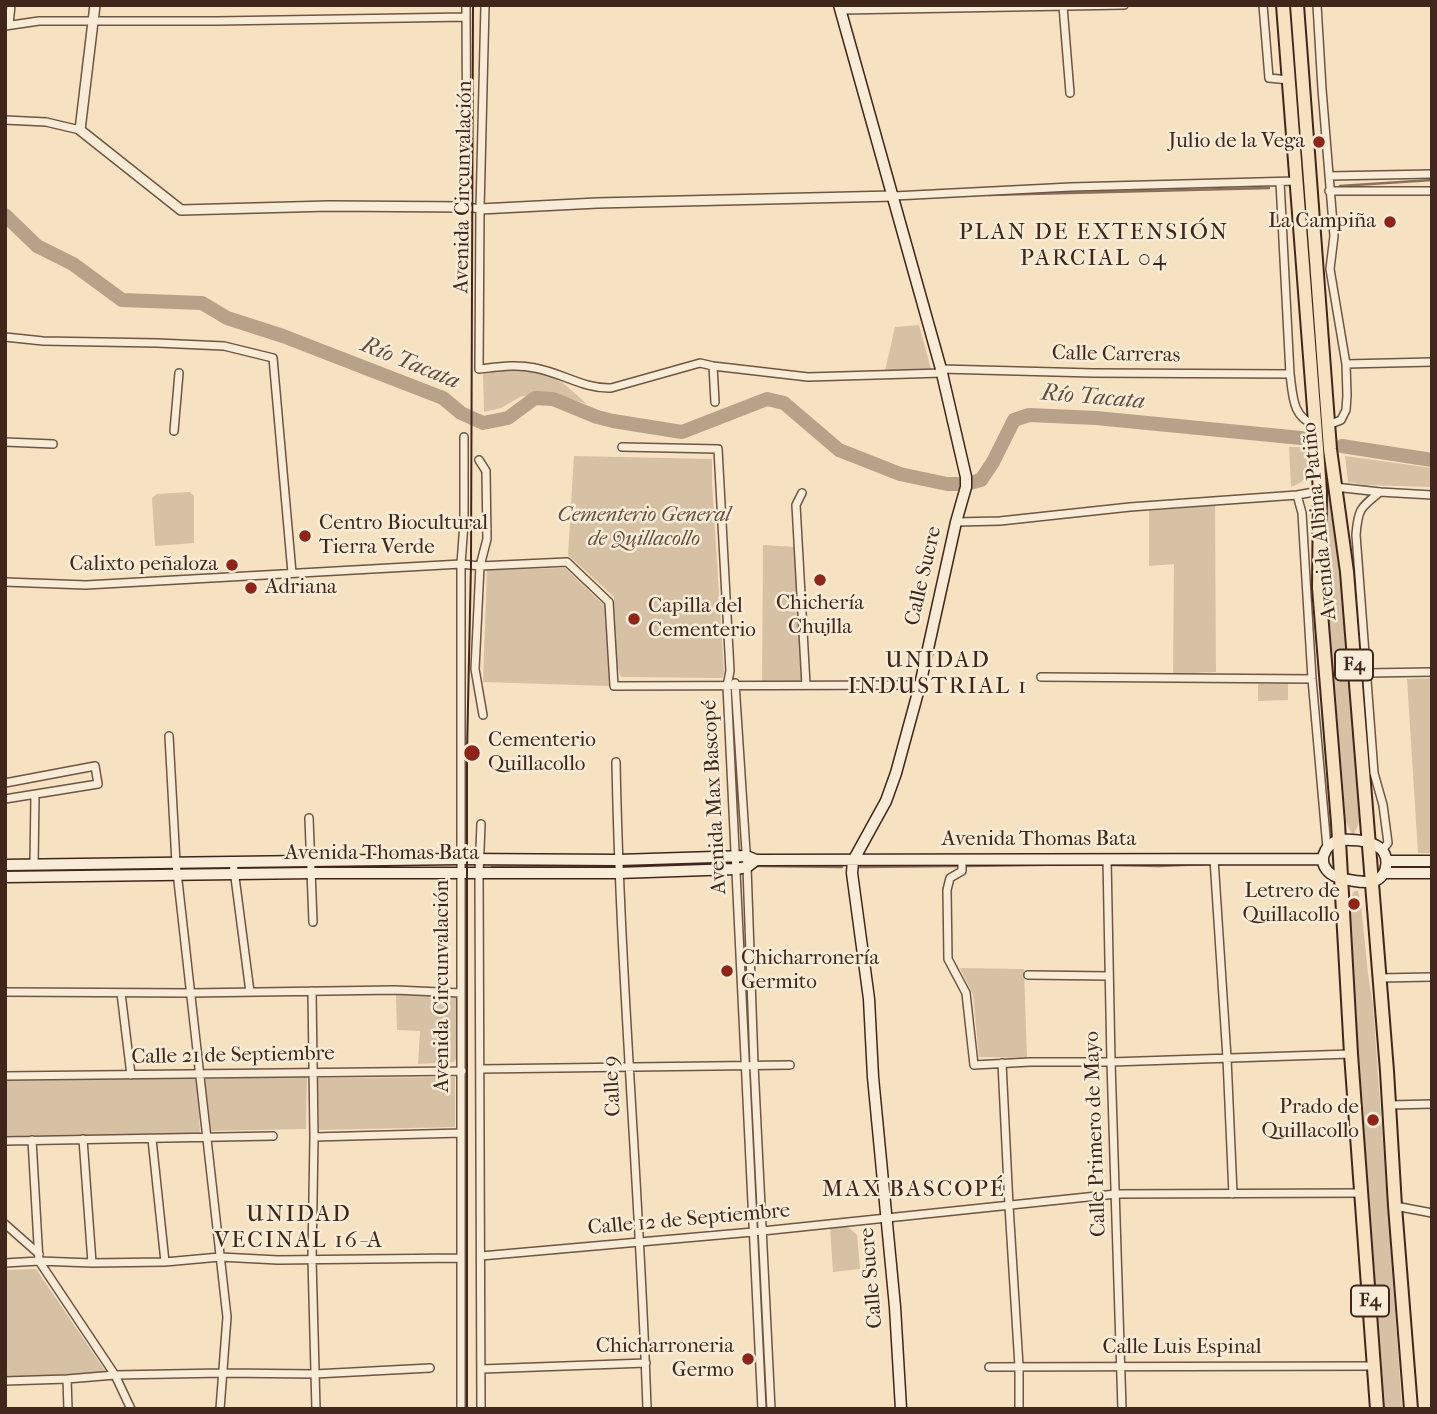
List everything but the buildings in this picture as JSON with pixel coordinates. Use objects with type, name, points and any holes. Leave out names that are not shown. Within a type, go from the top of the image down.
[{"type":"highway","name":"Avenida Albina Patiño","points":[[1283,5],[1296,181],[1322,425],[1335,487],[1347,572],[1390,1105],[1411,1409]]},
{"type":"highway","name":"Avenida Albina Patiño","points":[[1297,5],[1322,425],[1319,588],[1339,840],[1351,1054],[1377,1409]]},
{"type":"main road","name":"Calle Sucre","points":[[840,8],[942,371],[966,482],[920,685],[896,773],[886,801],[853,861],[852,873],[869,999],[901,1409]]},
{"type":"main road","points":[[1339,840],[1368,843],[1382,850],[1387,861],[1384,873],[1378,879],[1371,882],[1340,878],[1328,872],[1323,859],[1327,848],[1333,842],[1339,840]]},
{"type":"main road","points":[[741,868],[746,858]]},
{"type":"main road","name":"Avenida Thomas Bata","points":[[5,865],[460,859],[1323,859]]},
{"type":"main road","points":[[1387,861],[1432,861]]},
{"type":"main road","name":"Avenida Thomas Bata","points":[[5,877],[618,873],[741,868]]},
{"type":"main road","points":[[1384,873],[1432,873]]},
{"type":"street","points":[[11,5],[7,25],[39,21],[466,17]]},
{"type":"street","points":[[80,130],[95,5]]},
{"type":"street","name":"Avenida Circunvalación","points":[[466,5],[467,207]]},
{"type":"street","name":"Avenida Circunvalación","points":[[479,369],[485,5]]},
{"type":"street","points":[[840,8],[1124,5]]},
{"type":"street","points":[[1263,5],[1269,78],[1289,80]]},
{"type":"street","points":[[1280,182],[1294,405],[1298,415],[1307,422],[1322,425],[1341,420],[1346,410],[1348,395],[1346,364],[1330,269],[1334,236],[1317,5]]},
{"type":"street","points":[[1063,6],[1070,93]]},
{"type":"street","points":[[5,120],[46,122],[80,130],[181,210],[329,206],[480,209],[1296,181]]},
{"type":"street","points":[[1329,176],[1432,174]]},
{"type":"street","points":[[1329,191],[1432,191]]},
{"type":"street","points":[[5,337],[43,341],[224,346],[273,358],[292,573]]},
{"type":"street","points":[[1346,364],[1432,362]]},
{"type":"street","name":"Calle Carreras","points":[[479,369],[513,365],[538,369],[597,388],[611,388],[700,363],[808,377],[942,371],[1290,374]]},
{"type":"street","points":[[713,366],[715,402]]},
{"type":"street","points":[[174,431],[179,373]]},
{"type":"street","name":"Avenida Circunvalación","points":[[461,1409],[460,859],[464,437]]},
{"type":"street","points":[[5,442],[53,444]]},
{"type":"street","points":[[622,447],[718,449],[730,671]]},
{"type":"street","points":[[479,460],[486,471],[487,539],[480,566],[475,669],[483,715]]},
{"type":"street","points":[[1335,487],[1432,495]]},
{"type":"street","points":[[956,522],[1000,521],[1320,491]]},
{"type":"street","points":[[1380,492],[1361,508],[1357,518],[1356,535],[1374,773],[1383,805],[1388,844],[1382,850]]},
{"type":"street","points":[[802,493],[796,505],[806,685]]},
{"type":"street","points":[[1297,495],[1302,513],[1312,679],[1327,848]]},
{"type":"street","points":[[5,582],[86,585],[461,564],[480,566],[567,562],[609,602],[614,686],[920,685]]},
{"type":"street","name":"Avenida Max Bascopé","points":[[730,671],[727,685],[746,858]]},
{"type":"street","name":"Avenida Max Bascopé","points":[[730,671],[736,686],[746,858],[741,868],[744,1065],[762,1409]]},
{"type":"street","points":[[1366,673],[1432,672]]},
{"type":"street","points":[[1041,677],[1312,679]]},
{"type":"street","points":[[169,736],[176,863],[227,1317],[220,1409]]},
{"type":"street","name":"Calle 9","points":[[616,762],[618,873],[647,1409]]},
{"type":"street","points":[[5,783],[95,766],[98,784],[5,799]]},
{"type":"street","points":[[34,865],[35,795]]},
{"type":"street","points":[[309,818],[313,922]]},
{"type":"street","name":"Avenida Circunvalación","points":[[481,824],[481,1409]]},
{"type":"street","name":"Calle Primero de Mayo","points":[[1107,859],[1122,1409]]},
{"type":"street","points":[[1214,859],[1233,1194]]},
{"type":"street","points":[[962,860],[962,871],[950,878],[947,890],[948,959],[966,993],[974,1065],[1351,1054]]},
{"type":"street","points":[[233,862],[250,992]]},
{"type":"street","name":"Avenida Max Bascopé","points":[[741,868],[771,1409]]},
{"type":"street","points":[[1028,975],[1109,976]]},
{"type":"street","points":[[1379,978],[1432,977]]},
{"type":"street","points":[[5,992],[395,990],[461,993]]},
{"type":"street","points":[[312,991],[312,1259],[316,1409]]},
{"type":"street","points":[[121,993],[131,1075]]},
{"type":"street","points":[[1002,1063],[1019,1366],[1019,1409]]},
{"type":"street","points":[[480,1069],[790,1065]]},
{"type":"street","name":"Calle 21 de Septiembre","points":[[5,1076],[462,1071]]},
{"type":"street","points":[[1390,1105],[1432,1104]]},
{"type":"street","points":[[314,1137],[461,1133]]},
{"type":"street","points":[[5,1141],[273,1136]]},
{"type":"street","points":[[83,1139],[92,1263]]},
{"type":"street","points":[[152,1139],[165,1262]]},
{"type":"street","points":[[32,1140],[39,1257]]},
{"type":"street","name":"Calle 12 de Septiembre","points":[[481,1255],[753,1232],[1116,1194],[1362,1193]]},
{"type":"street","points":[[1395,1206],[1432,1213]]},
{"type":"street","points":[[5,1224],[39,1257],[115,1375],[131,1409]]},
{"type":"street","points":[[5,1263],[39,1257],[92,1263],[165,1262],[220,1257],[460,1258]]},
{"type":"street","points":[[482,1368],[646,1363]]},
{"type":"street","name":"Calle Luis Espinal","points":[[989,1367],[1374,1366]]},
{"type":"street","points":[[5,1381],[115,1375],[315,1374],[430,1368]]},
{"type":"street","points":[[67,1379],[68,1409]]},
{"type":"green space","points":[[919,325],[931,369],[885,371],[895,327]]},
{"type":"green space","points":[[517,368],[544,374],[563,383],[587,404],[545,392],[520,397],[501,408],[484,412],[483,372]]},
{"type":"green space","points":[[1289,447],[1307,447],[1309,466],[1307,476],[1291,487]]},
{"type":"green space","name":"Cementerio General de Quillacollo","points":[[574,456],[712,459],[724,673],[722,678],[621,677],[614,648],[614,597],[568,555]]},
{"type":"green space","points":[[1345,456],[1432,468],[1432,487],[1348,482]]},
{"type":"green space","points":[[1327,488],[1340,571],[1359,815],[1359,823],[1353,836],[1346,822],[1325,585]]},
{"type":"green space","points":[[190,492],[194,496],[194,543],[155,546],[152,498],[157,494]]},
{"type":"green space","points":[[1215,505],[1216,672],[1173,674],[1174,564],[1149,566],[1149,511]]},
{"type":"green space","points":[[763,545],[794,547],[802,681],[762,681]]},
{"type":"green space","points":[[565,568],[605,606],[609,686],[483,682],[487,570]]},
{"type":"green space","points":[[1432,678],[1432,853],[1418,853],[1407,679]]},
{"type":"green space","points":[[1288,683],[1288,700],[1258,701],[1258,684]]},
{"type":"green space","name":"Prado de Quillacollo","points":[[1355,891],[1358,891],[1361,905],[1373,1004],[1402,1409],[1384,1409],[1348,909]]},
{"type":"green space","points":[[960,968],[1024,969],[1027,1058],[979,1057],[973,995]]},
{"type":"green space","points":[[396,994],[457,996],[454,1062],[418,1064],[420,1031],[397,1030]]},
{"type":"green space","points":[[307,1076],[306,1129],[211,1131],[205,1079]]},
{"type":"green space","points":[[455,1077],[455,1127],[319,1130],[318,1078]]},
{"type":"green space","points":[[197,1078],[200,1133],[5,1137],[5,1081]]},
{"type":"green space","points":[[830,1227],[848,1227],[857,1235],[860,1269],[833,1272]]},
{"type":"green space","points":[[36,1269],[108,1375],[5,1377],[5,1270]]},
{"type":"waterway","points":[[1340,186],[1432,180]]},
{"type":"waterway","points":[[989,195],[1269,188]]},
{"type":"waterway","name":"Río Tacata","points":[[5,215],[37,246],[73,264],[122,300],[202,303],[227,318],[283,336],[443,398],[461,413],[483,423],[508,418],[535,398],[553,399],[613,421],[682,432],[767,399],[784,403],[839,450],[900,474],[947,484],[966,484],[981,480],[1014,420],[1029,415],[1096,418],[1301,438]]},
{"type":"waterway","name":"Río Tacata","points":[[1342,446],[1432,460]]},
{"type":"waterway","points":[[623,867],[726,864]]},
{"type":"waterway","points":[[967,866],[1096,864]]},
{"type":"waterway","points":[[1112,865],[1206,864]]},
{"type":"waterway","points":[[755,866],[842,867]]},
{"type":"waterway","points":[[860,867],[957,866]]},
{"type":"waterway","points":[[492,867],[611,867]]},
{"type":"tram line","points":[[467,1409],[467,753],[471,564],[473,5]]},
{"type":"place","name":"Julio de la Vega","points":[[1319,142]]},
{"type":"place","name":"La Campiña","points":[[1390,222]]},
{"type":"place","name":"Centro Biocultural Tierra Verde","points":[[305,536]]},
{"type":"place","name":"Calixto peñaloza","points":[[232,565]]},
{"type":"place","name":"Chichería Chujlla","points":[[820,580]]},
{"type":"place","name":"Adriana","points":[[251,588]]},
{"type":"place","name":"Capilla del Cementerio","points":[[634,619]]},
{"type":"place","name":"Cementerio Quillacollo","points":[[472,753]]},
{"type":"place","name":"Letrero de Quillacollo","points":[[1354,904]]},
{"type":"place","name":"Chicharronería Germito","points":[[727,971]]},
{"type":"place","name":"Prado de Quillacollo","points":[[1373,1120]]},
{"type":"place","name":"Chicharroneria Germo","points":[[748,1359]]},
{"type":"district","name":"PLAN DE EXTENSIÓN PARCIAL 04","points":[[1094,246]]},
{"type":"district","name":"UNIDAD INDUSTRIAL 1","points":[[938,674]]},
{"type":"district","name":"MAX BASCOPÉ","points":[[914,1190]]},
{"type":"district","name":"UNIDAD VECINAL 16-A","points":[[299,1228]]}]
